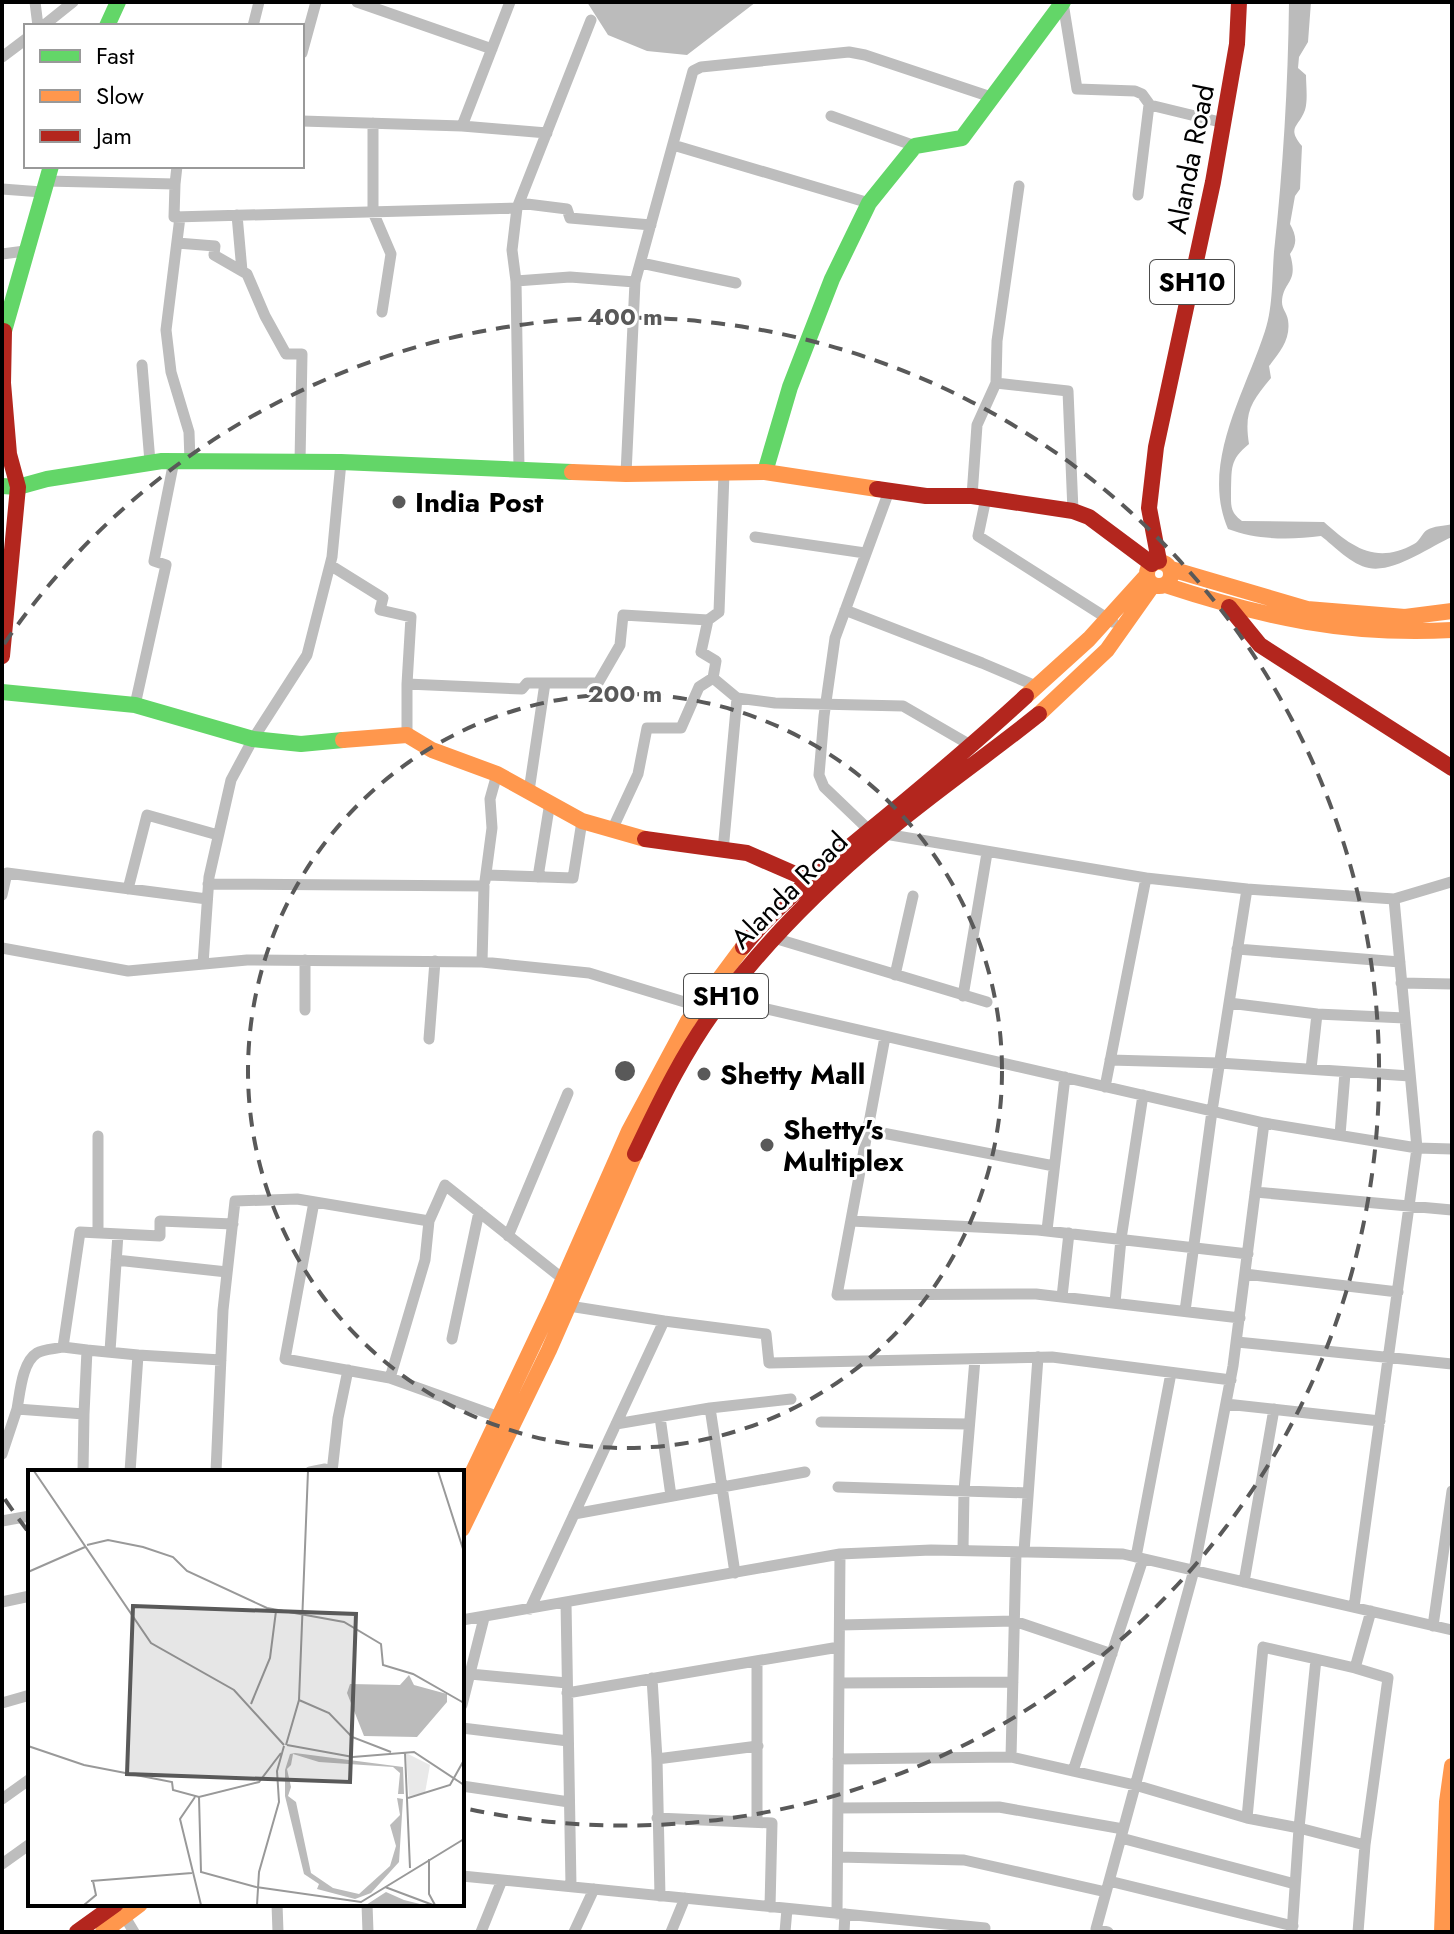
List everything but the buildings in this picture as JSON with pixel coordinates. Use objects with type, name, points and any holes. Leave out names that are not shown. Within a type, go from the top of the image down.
[{"type":"street","points":[[35,2],[40,24]]},
{"type":"street","points":[[43,24],[73,2]]},
{"type":"street","points":[[108,24],[118,2]]},
{"type":"street","points":[[254,24],[259,2]]},
{"type":"street","points":[[304,46],[316,2]]},
{"type":"street","points":[[357,2],[492,49]]},
{"type":"street","points":[[462,126],[510,2]]},
{"type":"street","points":[[831,116],[915,146],[962,138],[1063,2]]},
{"type":"street","points":[[1063,2],[1077,89],[1135,91],[1142,94],[1149,105],[1138,195]]},
{"type":"street","name":"Alanda Road","points":[[711,1003],[774,938],[805,892],[878,832],[1039,715],[1100,657],[1123,629],[1158,573],[1149,508],[1156,447],[1224,123],[1237,44],[1239,2]]},
{"type":"street","points":[[519,469],[516,281],[512,250],[518,205],[591,20]]},
{"type":"street","points":[[2,57],[24,40]]},
{"type":"street","points":[[626,474],[635,282],[693,71],[701,67],[849,52],[994,98]]},
{"type":"street","points":[[1149,105],[1224,123]]},
{"type":"street","points":[[304,121],[462,126],[547,133]]},
{"type":"street","points":[[373,123],[373,212],[391,254],[382,312]]},
{"type":"street","points":[[673,145],[869,203]]},
{"type":"street","points":[[765,472],[790,387],[832,279],[869,203],[915,146]]},
{"type":"street","points":[[177,168],[174,217],[518,205],[567,209],[570,218],[651,225]]},
{"type":"street","points":[[2,189],[46,180],[175,184]]},
{"type":"street","points":[[2,656],[10,487],[3,330],[46,180]]},
{"type":"street","points":[[1019,186],[997,341],[996,383],[977,425],[978,536],[1123,629]]},
{"type":"street","points":[[237,215],[242,271]]},
{"type":"street","points":[[135,705],[166,565],[154,561],[189,432],[171,372],[166,330],[180,217]]},
{"type":"street","points":[[177,243],[215,246],[214,255],[247,274],[286,354],[302,354],[300,462]]},
{"type":"street","points":[[2,254],[25,251]]},
{"type":"street","points":[[641,263],[736,283]]},
{"type":"street","points":[[516,281],[570,277],[635,282]]},
{"type":"street","points":[[142,365],[150,462]]},
{"type":"street","points":[[996,383],[1068,391],[1073,511]]},
{"type":"street","points":[[10,487],[150,462],[182,461],[341,462],[626,474],[765,472],[926,496],[979,497],[1073,511],[1089,517],[1158,573],[1229,607],[1351,630],[1406,634],[1452,630]]},
{"type":"street","points":[[203,964],[208,884],[231,780],[253,739],[307,655],[330,565],[341,462]]},
{"type":"street","points":[[407,684],[522,689],[527,683],[598,683],[620,645],[623,615],[708,620],[719,612],[724,473]]},
{"type":"street","points":[[889,491],[835,638],[826,705],[821,782],[878,832],[1146,878],[1247,889],[1394,899],[1452,883]]},
{"type":"street","points":[[755,537],[865,553]]},
{"type":"street","points":[[330,565],[383,598],[380,610],[411,617],[407,735]]},
{"type":"street","points":[[1158,573],[1307,609],[1405,617],[1452,611]]},
{"type":"street","name":"Alanda Road","points":[[464,1491],[629,1131],[757,929],[878,832],[1158,573]]},
{"type":"street","points":[[1229,607],[1260,645],[1452,768]]},
{"type":"street","points":[[845,610],[1036,686]]},
{"type":"street","points":[[612,830],[638,774],[647,728],[681,728],[699,687],[713,678],[716,661],[701,652],[708,620]]},
{"type":"street","points":[[713,678],[737,698],[826,705],[903,706],[972,746]]},
{"type":"street","points":[[529,791],[545,683]]},
{"type":"street","points":[[2,692],[135,705],[253,739],[301,744],[407,735],[432,750],[497,774],[582,821],[639,838],[747,853],[805,892]]},
{"type":"street","points":[[723,851],[737,698]]},
{"type":"street","points":[[482,962],[485,881],[492,828],[490,799],[497,774]]},
{"type":"street","points":[[538,877],[550,802]]},
{"type":"street","points":[[128,889],[147,815],[218,835]]},
{"type":"street","points":[[208,884],[573,878],[582,821]]},
{"type":"street","points":[[963,996],[987,853]]},
{"type":"street","points":[[2,895],[7,873],[207,899]]},
{"type":"street","points":[[1105,1087],[1146,878]]},
{"type":"street","points":[[1185,1311],[1219,1063],[1247,889]]},
{"type":"street","points":[[895,975],[913,896]]},
{"type":"street","points":[[1354,1607],[1417,1148],[1394,899]]},
{"type":"street","points":[[774,938],[987,1002]]},
{"type":"street","points":[[2,948],[128,971],[247,960],[305,960],[482,962],[589,973],[711,1003],[885,1037],[1264,1123],[1417,1148],[1452,1149]]},
{"type":"street","points":[[1237,949],[1400,962]]},
{"type":"street","points":[[305,960],[305,1010]]},
{"type":"street","points":[[429,1039],[435,961]]},
{"type":"street","points":[[1401,983],[1452,984]]},
{"type":"street","points":[[1229,1003],[1317,1014],[1405,1018]]},
{"type":"street","points":[[1311,1069],[1317,1014]]},
{"type":"street","points":[[885,1037],[837,1295],[1036,1294],[1240,1318]]},
{"type":"street","points":[[1110,1060],[1219,1063],[1410,1076]]},
{"type":"street","points":[[1340,1135],[1345,1073]]},
{"type":"street","points":[[1047,1230],[1065,1077]]},
{"type":"street","name":"Alanda Road","points":[[464,1525],[569,1306],[663,1080]]},
{"type":"street","points":[[508,1236],[568,1093]]},
{"type":"street","points":[[1115,1303],[1121,1239],[1143,1095]]},
{"type":"street","points":[[1108,1932],[1096,1929],[1194,1570],[1231,1380],[1264,1123]]},
{"type":"street","points":[[867,1130],[1054,1166]]},
{"type":"street","points":[[98,1136],[98,1233]]},
{"type":"street","points":[[390,1378],[425,1260],[429,1221],[445,1185],[563,1279]]},
{"type":"street","points":[[1255,1192],[1452,1210]]},
{"type":"street","points":[[216,1470],[227,1272],[235,1201],[297,1199],[429,1221]]},
{"type":"street","points":[[314,1202],[285,1359],[390,1378],[499,1417]]},
{"type":"street","points":[[452,1339],[479,1212]]},
{"type":"street","points":[[63,1347],[80,1232],[160,1236],[160,1221],[233,1224]]},
{"type":"street","points":[[851,1221],[1047,1230],[1248,1254]]},
{"type":"street","points":[[1062,1297],[1069,1233]]},
{"type":"street","points":[[110,1351],[118,1234]]},
{"type":"street","points":[[116,1260],[227,1272]]},
{"type":"street","points":[[1245,1274],[1398,1292]]},
{"type":"street","points":[[569,1306],[766,1334],[769,1363],[1052,1357],[1231,1380]]},
{"type":"street","points":[[530,1609],[664,1321]]},
{"type":"street","points":[[1237,1342],[1452,1364]]},
{"type":"street","points":[[2,1454],[26,1368],[31,1358],[41,1351],[63,1347],[221,1360]]},
{"type":"street","points":[[83,1470],[87,1350]]},
{"type":"street","points":[[130,1470],[138,1355]]},
{"type":"street","points":[[1011,1757],[1014,1621],[1038,1357]]},
{"type":"street","points":[[963,1550],[964,1491],[975,1359]]},
{"type":"street","points":[[330,1470],[348,1370]]},
{"type":"street","points":[[1073,1771],[1140,1558],[1171,1373]]},
{"type":"street","points":[[616,1424],[710,1408],[791,1399]]},
{"type":"street","points":[[1226,1404],[1380,1421]]},
{"type":"street","points":[[710,1408],[735,1573]]},
{"type":"street","points":[[17,1409],[84,1414]]},
{"type":"street","points":[[1244,1582],[1274,1409]]},
{"type":"street","points":[[660,1417],[671,1496]]},
{"type":"street","points":[[821,1422],[969,1424]]},
{"type":"street","points":[[574,1514],[805,1472]]},
{"type":"street","points":[[838,1487],[1028,1493]]},
{"type":"street","points":[[1433,1626],[1452,1491]]},
{"type":"street","points":[[2,1521],[28,1516]]},
{"type":"street","points":[[464,1620],[840,1554],[963,1550],[1123,1554],[1452,1630]]},
{"type":"street","points":[[840,1554],[838,1857],[844,1932]]},
{"type":"street","points":[[2,1602],[28,1596]]},
{"type":"street","points":[[566,1603],[571,1886]]},
{"type":"street","points":[[1355,1668],[1371,1611]]},
{"type":"street","points":[[464,1697],[484,1618]]},
{"type":"street","points":[[840,1625],[1014,1621],[1112,1654]]},
{"type":"street","points":[[470,1674],[567,1688],[652,1678],[839,1647]]},
{"type":"street","points":[[1247,1818],[1263,1647],[1388,1678],[1365,1845],[1358,1932]]},
{"type":"street","points":[[838,1857],[964,1860],[1107,1886],[1293,1929],[1299,1828],[1316,1659]]},
{"type":"street","points":[[757,1661],[757,1822]]},
{"type":"street","points":[[652,1678],[660,1896]]},
{"type":"street","points":[[839,1683],[1013,1682]]},
{"type":"street","points":[[2,1703],[28,1696]]},
{"type":"street","points":[[464,1728],[568,1741]]},
{"type":"street","points":[[657,1759],[758,1746]]},
{"type":"street","points":[[838,1759],[1011,1757],[1135,1785],[1247,1818],[1365,1845]]},
{"type":"street","points":[[1442,1932],[1452,1766]]},
{"type":"street","points":[[2,1799],[28,1780]]},
{"type":"street","points":[[464,1786],[569,1802]]},
{"type":"street","points":[[838,1808],[999,1807],[1122,1834],[1295,1884]]},
{"type":"street","points":[[657,1818],[772,1823],[770,1907]]},
{"type":"street","points":[[2,1864],[28,1845]]},
{"type":"street","points":[[464,1876],[985,1928],[983,1932]]},
{"type":"street","points":[[481,1932],[502,1880]]},
{"type":"street","points":[[574,1932],[594,1889]]},
{"type":"street","points":[[671,1932],[685,1898]]},
{"type":"street","points":[[277,1906],[278,1932]]},
{"type":"street","points":[[367,1906],[368,1932]]},
{"type":"street","points":[[77,1932],[119,1908]]},
{"type":"street","points":[[103,1932],[119,1908]]},
{"type":"street","points":[[119,1908],[134,1932]]},
{"type":"street","points":[[785,1932],[787,1909]]},
{"type":"shaded area","points":[[587,2],[756,2],[687,55],[647,51],[608,35]]},
{"type":"shaded area","points":[[1289,2],[1311,2],[1308,42],[1299,57],[1298,68],[1306,75],[1307,97],[1305,110],[1294,131],[1302,146],[1300,189],[1295,196],[1290,224],[1295,239],[1290,254],[1293,271],[1282,302],[1288,320],[1288,333],[1281,350],[1269,366],[1271,378],[1258,394],[1248,415],[1249,444],[1233,465],[1231,505],[1242,521],[1324,522],[1355,545],[1376,553],[1400,550],[1416,543],[1425,531],[1452,524],[1452,537],[1400,563],[1379,569],[1356,563],[1321,536],[1274,538],[1228,529],[1221,504],[1219,479],[1228,429],[1270,312],[1288,65]]},
{"type":"traffic: fast","points":[[108,24],[118,2]]},
{"type":"traffic: fast","points":[[765,472],[790,387],[832,279],[869,203],[915,146],[962,138],[1063,2]]},
{"type":"traffic: fast","points":[[4,331],[50,168]]},
{"type":"traffic: fast","points":[[2,486],[18,487],[47,479],[162,461],[341,462],[572,472]]},
{"type":"traffic: fast","points":[[2,692],[135,705],[253,739],[301,744],[343,740]]},
{"type":"traffic: slow","points":[[572,472],[765,472],[877,489]]},
{"type":"traffic: slow","points":[[1159,562],[1168,565],[1171,574],[1168,583],[1159,586],[1150,583],[1147,574],[1150,565],[1159,562]]},
{"type":"traffic: slow","points":[[1171,569],[1307,609],[1405,617],[1452,611]]},
{"type":"traffic: slow","points":[[1026,696],[1089,639],[1147,575]]},
{"type":"traffic: slow","points":[[1039,714],[1107,650],[1153,585]]},
{"type":"traffic: slow","points":[[1165,585],[1306,622],[1377,630],[1452,630]]},
{"type":"traffic: slow","points":[[343,740],[407,735],[432,750],[497,774],[582,821],[645,839]]},
{"type":"traffic: slow","points":[[464,1491],[553,1303],[629,1131],[688,1021],[743,947]]},
{"type":"traffic: slow","points":[[464,1525],[549,1350],[635,1154]]},
{"type":"traffic: slow","points":[[1442,1932],[1447,1802],[1452,1766]]},
{"type":"traffic: slow","points":[[103,1932],[137,1906]]},
{"type":"traffic: jam","points":[[1159,561],[1149,508],[1156,447],[1213,182],[1237,44],[1239,2]]},
{"type":"traffic: jam","points":[[2,656],[18,487],[9,454],[3,383],[4,331]]},
{"type":"traffic: jam","points":[[877,489],[926,496],[972,496],[1073,511],[1089,517],[1152,564]]},
{"type":"traffic: jam","points":[[1229,607],[1260,645],[1452,768]]},
{"type":"traffic: jam","points":[[743,947],[800,888],[1026,696]]},
{"type":"traffic: jam","points":[[635,1154],[697,1036],[740,977],[778,933],[884,834],[1039,714]]},
{"type":"traffic: jam","points":[[645,839],[747,853],[809,880]]},
{"type":"traffic: jam","points":[[77,1932],[113,1906]]},
{"type":"place","name":"India Post","points":[[399,502]]},
{"type":"place","name":"Shetty Mall","points":[[704,1074]]},
{"type":"place","name":"Shetty's Multiplex","points":[[767,1145]]}]
